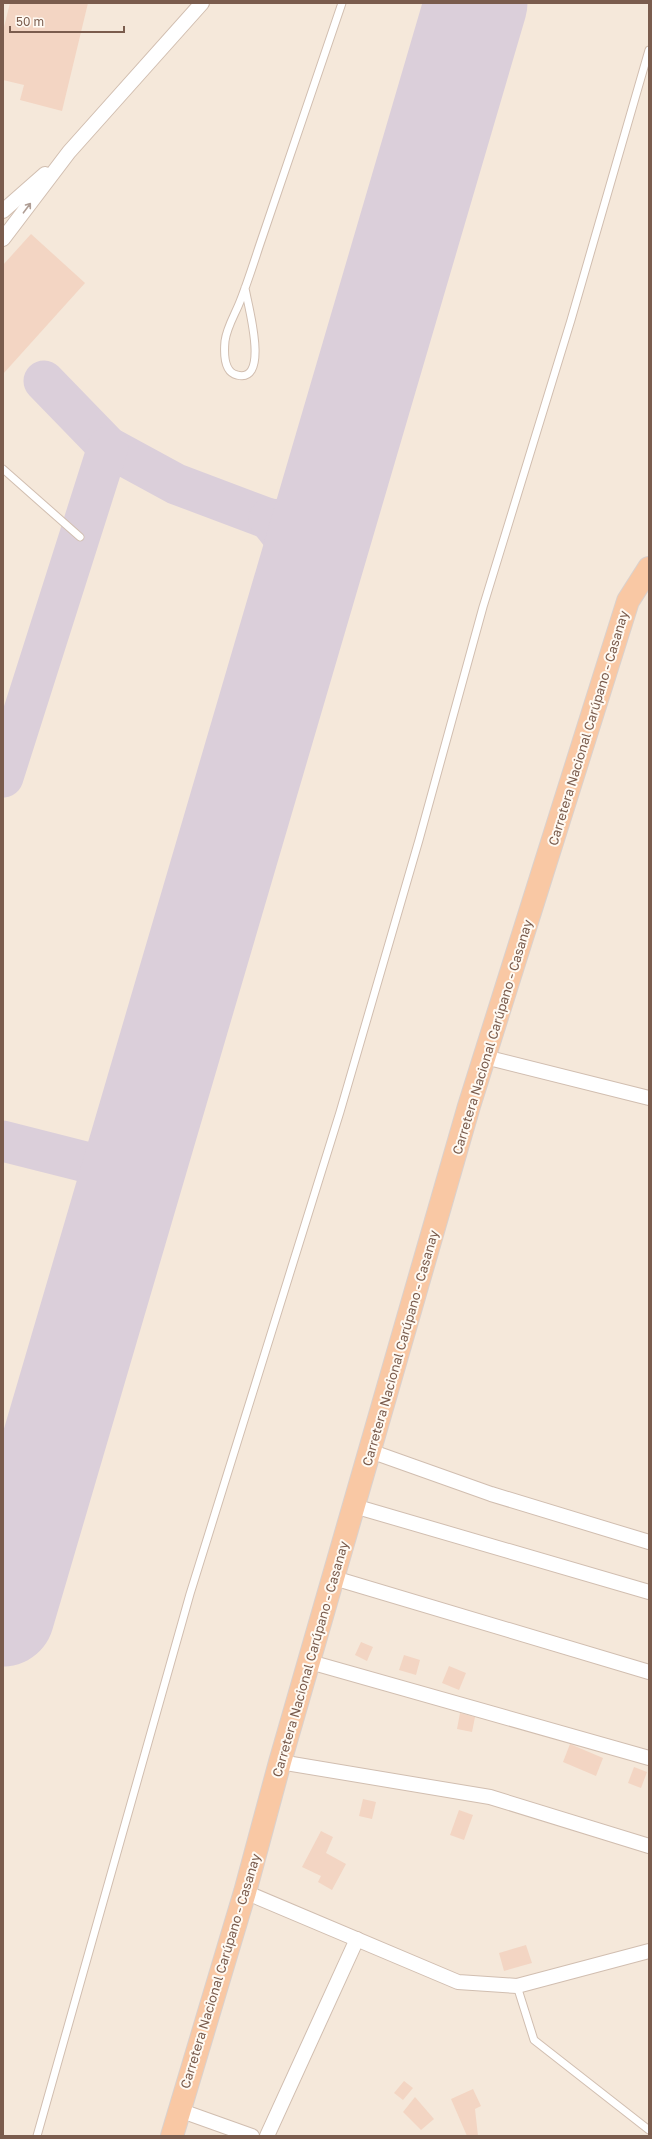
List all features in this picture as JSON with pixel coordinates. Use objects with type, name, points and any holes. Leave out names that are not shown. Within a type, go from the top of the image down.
[{"type":"highway","name":"Carretera Nacional Carúpano - Casanay","points":[[172,2136],[178,2110],[244,1892],[280,1762],[485,1057],[628,601],[649,568]]},
{"type":"street","points":[[3,239],[69,152],[202,3]]},
{"type":"street","points":[[3,211],[69,152]]},
{"type":"street","points":[[485,1057],[649,1098]]},
{"type":"street","points":[[370,1451],[491,1494],[649,1542]]},
{"type":"street","points":[[354,1506],[649,1592]]},
{"type":"street","points":[[334,1578],[649,1672]]},
{"type":"street","points":[[310,1662],[649,1758]]},
{"type":"street","points":[[280,1762],[490,1797],[649,1846]]},
{"type":"street","points":[[244,1892],[458,1982],[517,1986],[649,1951]]},
{"type":"street","points":[[267,2136],[358,1939]]},
{"type":"street","points":[[178,2110],[252,2136]]},
{"type":"lane","points":[[245,288],[256,344],[256,357],[253,367],[244,375],[237,376],[231,373],[226,364],[225,340],[245,288],[342,3]]},
{"type":"lane","points":[[36,2136],[190,1594],[340,1112],[419,840],[482,607],[571,320],[649,50]]},
{"type":"lane","points":[[3,469],[80,537]]},
{"type":"lane","points":[[517,1986],[534,2040],[649,2130]]},
{"type":"shaded area","points":[[3,3],[649,3],[649,2136],[3,2136]]},
{"type":"building","points":[[10,3],[88,3],[62,111],[20,100],[24,85],[3,80],[3,31]]},
{"type":"building","points":[[31,234],[85,283],[3,374],[3,265]]},
{"type":"building","points":[[361,1642],[373,1647],[367,1661],[355,1655]]},
{"type":"building","points":[[404,1655],[420,1660],[416,1675],[399,1670]]},
{"type":"building","points":[[449,1666],[466,1673],[459,1690],[442,1683]]},
{"type":"building","points":[[460,1713],[475,1717],[472,1732],[457,1729]]},
{"type":"building","points":[[570,1744],[603,1758],[596,1776],[563,1762]]},
{"type":"building","points":[[634,1767],[647,1772],[641,1788],[628,1783]]},
{"type":"building","points":[[363,1799],[376,1802],[372,1819],[359,1816]]},
{"type":"building","points":[[459,1810],[473,1815],[464,1840],[450,1835]]},
{"type":"building","points":[[321,1831],[333,1837],[326,1853],[346,1864],[332,1890],[318,1882],[321,1876],[302,1867]]},
{"type":"building","points":[[526,1945],[532,1963],[504,1971],[499,1953]]},
{"type":"building","points":[[404,2081],[413,2088],[403,2100],[394,2093]]},
{"type":"building","points":[[473,2089],[481,2106],[475,2109],[478,2136],[467,2136],[451,2099]]},
{"type":"building","points":[[415,2097],[434,2119],[421,2130],[403,2112]]},
{"type":"taxiway","points":[[44,381],[108,447],[176,484],[269,519]]},
{"type":"taxiway","points":[[3,777],[108,447]]},
{"type":"taxiway","points":[[307,581],[299,557],[269,519],[288,521],[309,512],[332,495]]},
{"type":"taxiway","points":[[3,1141],[133,1174]]},
{"type":"runway","points":[[3,1615],[476,3]]}]
